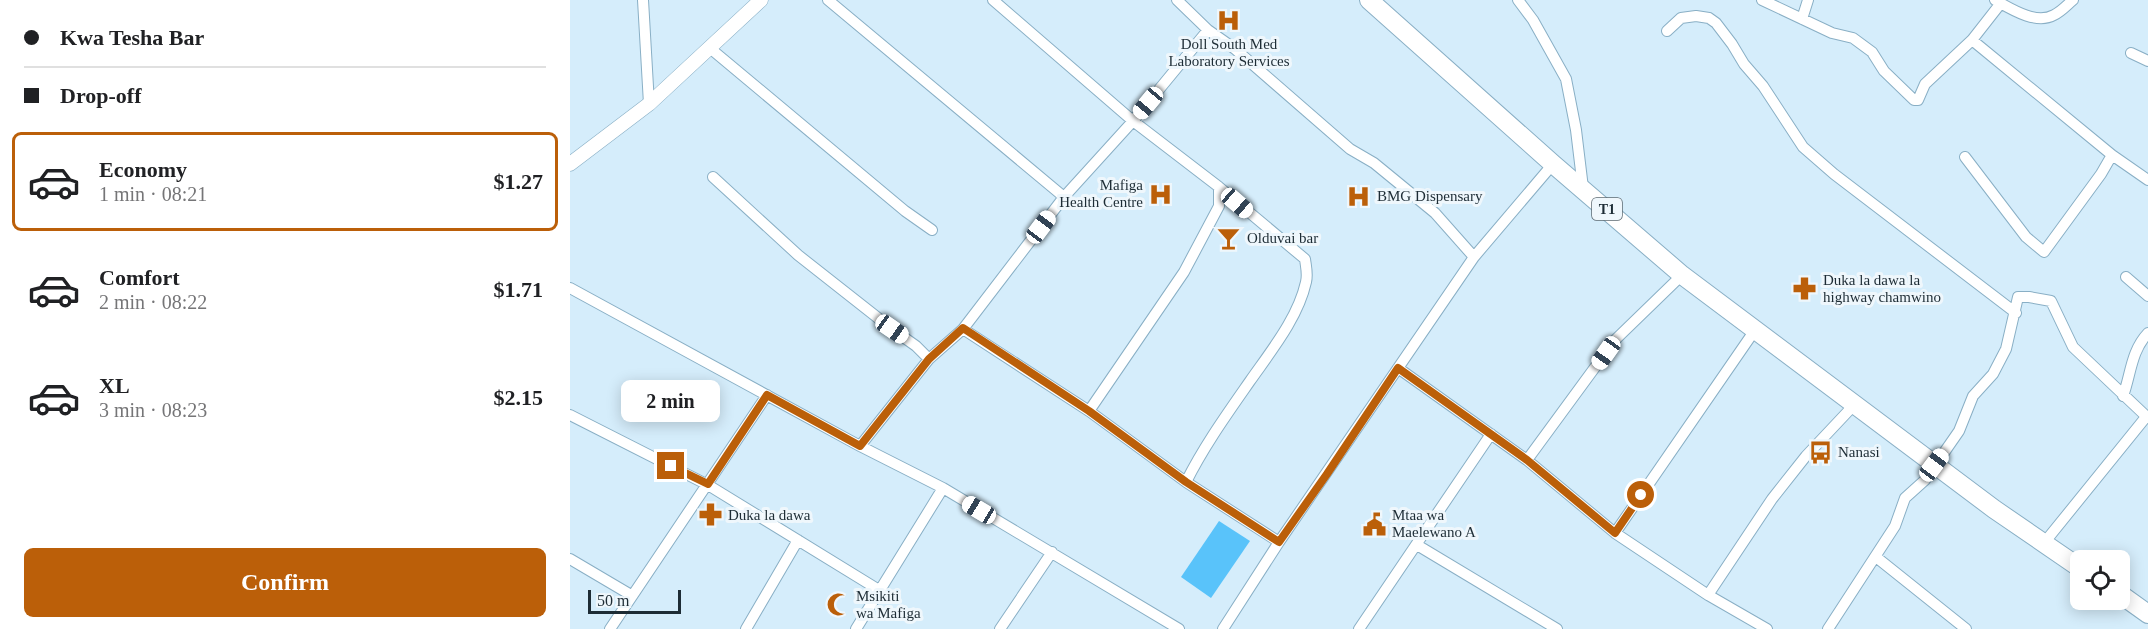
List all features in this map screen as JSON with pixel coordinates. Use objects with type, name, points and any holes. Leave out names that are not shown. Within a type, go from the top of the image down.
[{"type":"highway","name":"T1","points":[[1369,0],[1552,164],[1583,188],[1682,275],[1934,465],[2070,561]]},
{"type":"highway","points":[[2130,601],[2148,614]]},
{"type":"street","points":[[644,0],[649,104]]},
{"type":"street","points":[[570,164],[649,104],[711,49],[761,0]]},
{"type":"street","points":[[828,0],[1064,196]]},
{"type":"street","points":[[993,0],[1133,121],[1219,187],[1305,259],[1306,283],[1294,312],[1275,346],[1201,453],[1186,482]]},
{"type":"street","points":[[1177,0],[1208,30],[1235,49],[1350,149],[1374,163],[1435,213],[1474,257]]},
{"type":"street","points":[[1518,0],[1533,20],[1566,79],[1576,130],[1583,188]]},
{"type":"street","points":[[1762,0],[1832,33],[1853,38],[1872,52],[1884,71],[1911,97],[1918,100],[1925,84],[1972,39],[1998,2],[2029,17],[2044,18],[2055,15],[2073,0]]},
{"type":"street","points":[[1802,19],[1808,0]]},
{"type":"street","points":[[1667,30],[1681,18],[1696,16],[1709,18],[1716,23],[1803,147],[1834,174],[2016,313]]},
{"type":"street","points":[[860,446],[929,359],[963,328],[1064,196],[1133,121],[1208,30]]},
{"type":"street","points":[[1972,39],[2112,155],[2148,180]]},
{"type":"street","points":[[711,49],[896,203],[932,230]]},
{"type":"street","points":[[2131,53],[2148,62]]},
{"type":"street","points":[[1965,157],[2026,237],[2044,252],[2101,174],[2112,155]]},
{"type":"street","points":[[1223,629],[1279,542],[1474,257],[1552,164]]},
{"type":"street","points":[[713,177],[798,255],[916,346],[929,359]]},
{"type":"street","points":[[1089,411],[1184,272],[1219,206],[1219,187]]},
{"type":"street","points":[[1527,460],[1616,340],[1682,275]]},
{"type":"street","points":[[2126,277],[2148,296]]},
{"type":"street","points":[[570,288],[860,446],[943,488],[1179,629]]},
{"type":"street","points":[[1828,629],[1895,526],[1905,498],[1925,480],[1959,431],[1973,396],[1993,374],[2006,349],[2018,297],[2051,301],[2073,347],[2147,418],[2044,543]]},
{"type":"street","points":[[963,328],[1089,411],[1186,482],[1279,542]]},
{"type":"street","points":[[1615,533],[1755,330]]},
{"type":"street","points":[[2123,396],[2139,342],[2148,333]]},
{"type":"street","points":[[1398,368],[1527,460],[1615,533],[1708,595],[1767,629]]},
{"type":"street","points":[[610,629],[767,395]]},
{"type":"street","points":[[1708,595],[1772,499],[1806,456],[1854,405]]},
{"type":"street","points":[[570,415],[708,484],[879,590]]},
{"type":"street","points":[[1359,629],[1491,434]]},
{"type":"street","points":[[856,629],[943,488]]},
{"type":"street","points":[[746,629],[798,540]]},
{"type":"street","points":[[1417,545],[1557,629]]},
{"type":"street","points":[[1000,629],[1052,552]]},
{"type":"street","points":[[1876,557],[1966,629]]},
{"type":"street","points":[[570,559],[631,595]]},
{"type":"shaded area","points":[[1219,521],[1250,541],[1211,598],[1181,577]]},
{"type":"place","name":"Doll South Med Laboratory Services","points":[[1229,20]]},
{"type":"place","name":"Mafiga Health Centre","points":[[1161,194]]},
{"type":"place","name":"BMG Dispensary","points":[[1359,196]]},
{"type":"place","name":"Olduvai bar","points":[[1229,238]]},
{"type":"place","name":"Duka la dawa la highway chamwino","points":[[1805,289]]},
{"type":"place","name":"Nanasi","points":[[1820,452]]},
{"type":"place","name":"Duka la dawa","points":[[710,515]]},
{"type":"place","name":"Mtaa wa Maelewano A","points":[[1374,524]]},
{"type":"place","name":"Msikiti wa Mafiga","points":[[838,605]]},
{"type":"route","points":[[671,466],[708,484],[767,395],[860,446],[929,359],[963,328],[1089,411],[1186,482],[1279,542],[1398,368],[1527,460],[1615,533],[1641,495]]}]
